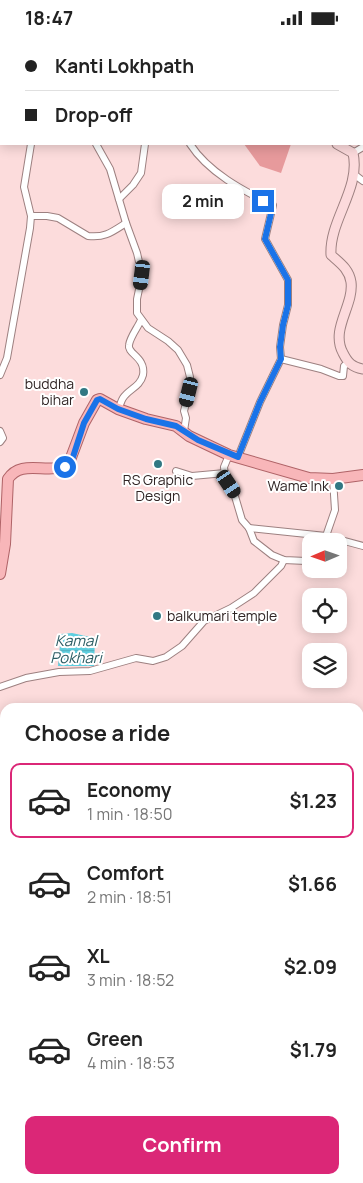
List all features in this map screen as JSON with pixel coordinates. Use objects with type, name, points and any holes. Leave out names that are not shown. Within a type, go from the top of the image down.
[{"type":"main road","points":[[0,574],[5,544],[4,476],[20,468],[65,467],[72,460],[84,423],[97,400],[102,400],[118,409],[146,419],[176,426],[189,436],[234,456],[309,478],[333,479],[363,475]]},
{"type":"street","points":[[0,375],[7,358],[31,216],[24,187],[31,145]]},
{"type":"street","points":[[97,145],[110,169],[137,253],[142,275],[137,313],[148,328],[178,350],[187,365],[190,377],[189,392],[184,411],[186,418],[184,431]]},
{"type":"street","points":[[119,199],[133,185],[141,173],[145,145]]},
{"type":"street","points":[[191,145],[198,157],[227,179],[273,205],[265,239],[288,280],[288,305],[280,347],[281,359],[234,456],[224,467],[242,520],[249,528],[254,541],[272,555],[284,560],[302,561]]},
{"type":"street","points":[[339,145],[353,153],[359,163],[337,224],[330,248],[330,255],[347,269],[351,283],[339,335],[341,350],[348,363],[363,369]]},
{"type":"street","points":[[353,153],[363,147]]},
{"type":"street","points":[[354,175],[363,181]]},
{"type":"street","points":[[31,216],[47,215],[58,218],[88,236],[94,237],[104,237],[126,223]]},
{"type":"street","points":[[118,409],[123,398],[139,384],[143,375],[143,366],[130,350],[129,345],[141,320]]},
{"type":"street","points":[[281,359],[321,369],[339,376],[343,376],[344,366],[348,363]]},
{"type":"street","points":[[0,431],[2,438],[0,442]]},
{"type":"street","points":[[176,471],[192,476],[225,473]]},
{"type":"street","points":[[327,533],[335,510],[333,479]]},
{"type":"street","points":[[249,528],[302,534]]},
{"type":"street","points":[[348,542],[363,546]]},
{"type":"street","points":[[0,687],[26,678],[59,672],[90,671],[136,658],[153,661],[166,657],[182,646],[204,621],[231,608],[254,593],[282,566],[284,560]]},
{"type":"green space","points":[[245,145],[291,145],[281,173],[260,166]]},
{"type":"water","name":"Kamal Pokhari","points":[[72,633],[95,638],[94,666],[58,666],[61,634]]},
{"type":"place","name":"buddha bihar","points":[[84,392]]},
{"type":"place","name":"RS Graphic Design","points":[[158,464]]},
{"type":"place","name":"Wame Ink","points":[[339,486]]},
{"type":"place","name":"balkumari temple","points":[[157,616]]},
{"type":"route","points":[[65,467],[72,460],[84,423],[97,400],[100,399],[118,409],[146,419],[176,426],[189,436],[215,449],[238,457],[260,402],[281,359],[280,347],[288,305],[288,280],[265,239],[273,205],[263,201]]}]
